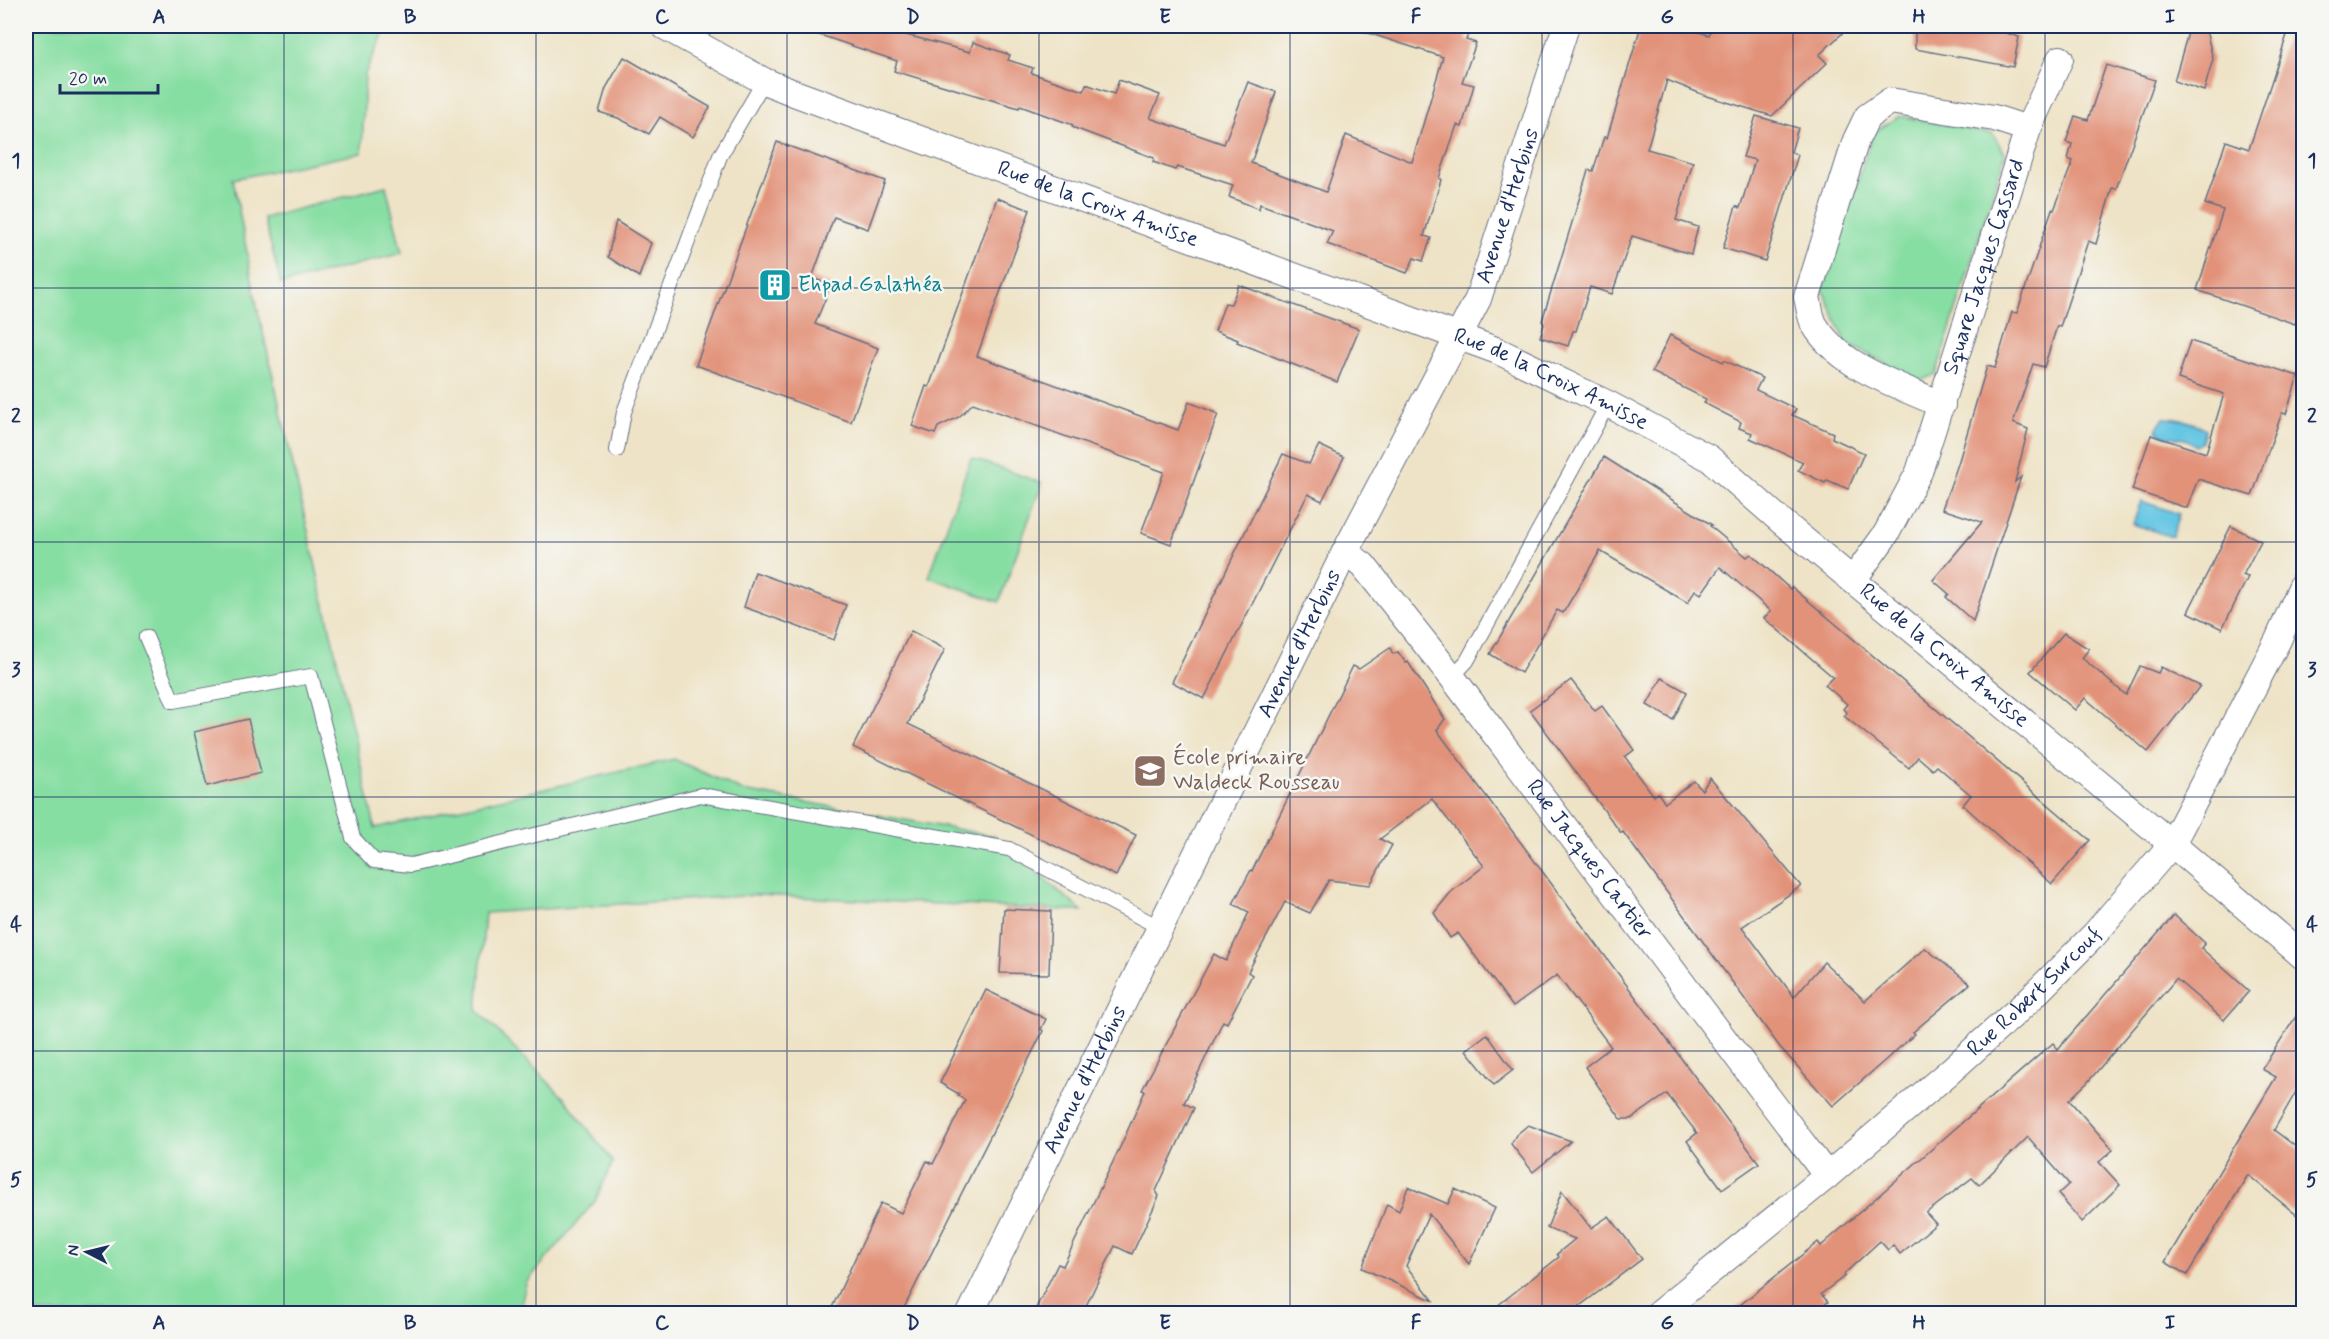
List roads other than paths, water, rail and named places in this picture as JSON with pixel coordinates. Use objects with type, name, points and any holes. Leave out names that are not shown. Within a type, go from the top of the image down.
[{"type":"street","name":"Rue de la Croix Amisse","points":[[664,26],[764,81],[1498,351],[1608,404],[1709,458],[1781,522],[2172,843],[2304,957]]},
{"type":"street","name":"Avenue d'Herbins","points":[[970,1314],[1345,552],[1478,299],[1566,26]]},
{"type":"street","name":"Square Jacques Cassard","points":[[1853,580],[1886,534],[1919,472],[2028,129],[2060,59]]},
{"type":"street","name":"Square Jacques Cassard","points":[[1942,405],[1870,372],[1837,353],[1813,322],[1807,297],[1856,140],[1868,117],[1890,101],[1994,118],[2028,129]]},
{"type":"street","name":"Rue Jacques Cartier","points":[[1345,552],[1363,565],[1452,677],[1827,1176]]},
{"type":"street","name":"Rue Robert Surcouf","points":[[1658,1314],[1827,1176],[1948,1073],[2027,1002],[2094,934],[2172,843],[2278,640],[2304,581]]},
{"type":"lane","points":[[617,450],[624,412],[720,156],[764,81]]},
{"type":"lane","points":[[1452,677],[1467,661],[1608,404]]},
{"type":"lane","points":[[146,637],[173,700],[311,676],[353,838],[374,861],[411,865],[702,795],[1009,849],[1159,927]]},
{"type":"water","points":[[2164,418],[2185,421],[2205,429],[2202,442],[2196,446],[2187,440],[2159,433],[2156,430]]},
{"type":"water","points":[[2141,501],[2179,514],[2172,537],[2133,524]]},
{"type":"place","name":"Ehpad Galathéa","points":[[775,285]]},
{"type":"place","name":"École primaire Waldeck Rousseau","points":[[1150,771]]}]
